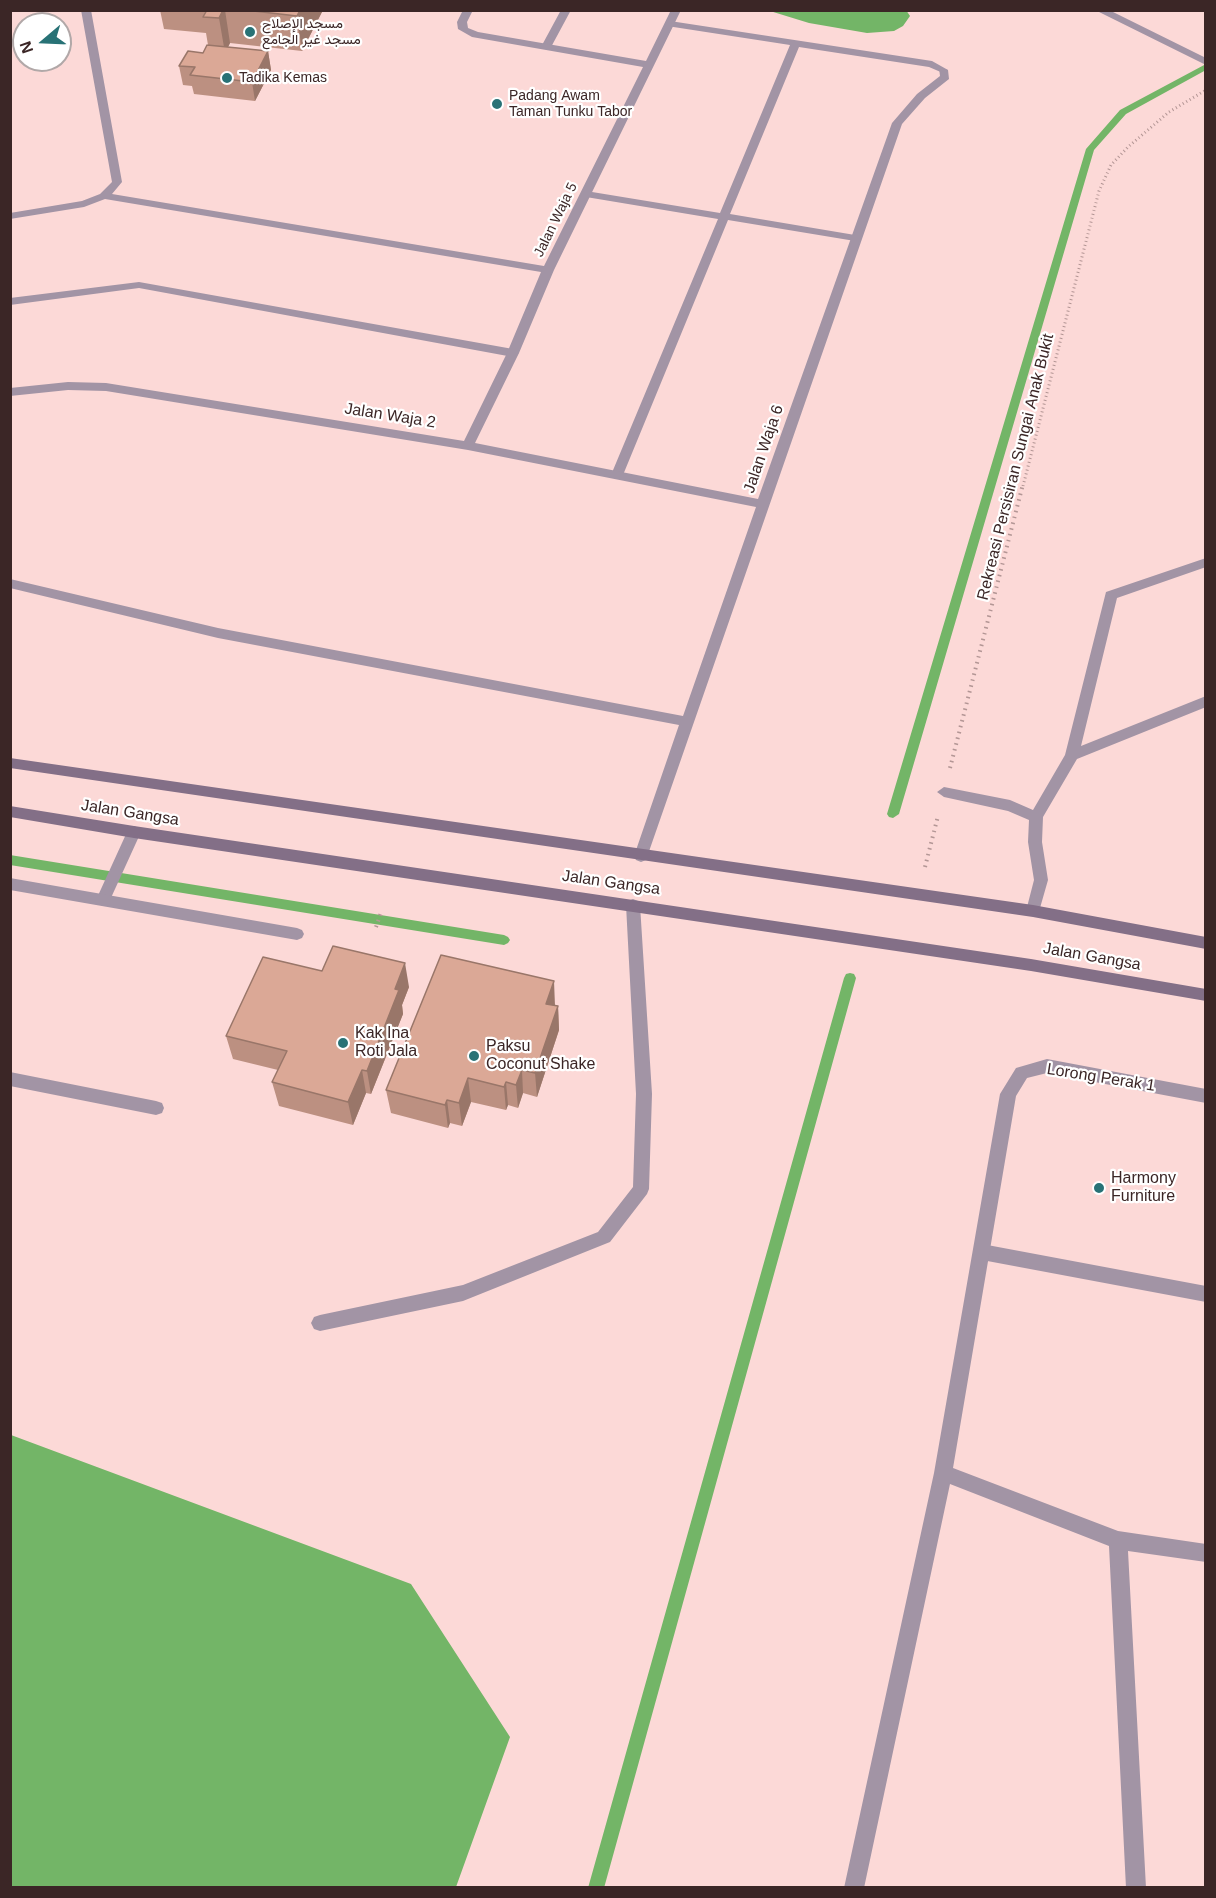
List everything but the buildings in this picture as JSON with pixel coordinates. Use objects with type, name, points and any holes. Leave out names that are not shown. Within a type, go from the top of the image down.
[{"type":"main road","name":"Jalan Gangsa","points":[[10,763],[1033,911],[1206,943]]},
{"type":"main road","name":"Jalan Gangsa","points":[[10,811],[130,838],[633,905],[1030,965],[1206,995]]},
{"type":"street","points":[[10,216],[84,204],[104,196],[117,182],[86,10]]},
{"type":"street","points":[[468,10],[462,22],[463,29],[469,32],[650,65]]},
{"type":"street","points":[[546,47],[566,10]]},
{"type":"street","name":"Jalan Waja 5","points":[[468,446],[513,353],[548,270],[676,10]]},
{"type":"street","points":[[1100,10],[1206,63]]},
{"type":"street","points":[[617,475],[796,43],[670,24]]},
{"type":"street","name":"Jalan Waja 6","points":[[641,856],[762,504],[897,123],[921,96],[945,77],[944,70],[932,64],[796,43]]},
{"type":"street","points":[[586,195],[855,238]]},
{"type":"street","points":[[104,196],[548,270]]},
{"type":"street","points":[[10,302],[139,285],[513,353]]},
{"type":"street","name":"Jalan Waja 2","points":[[10,392],[68,386],[106,387],[468,446],[762,504]]},
{"type":"street","points":[[1033,911],[1041,880],[1035,842],[1036,817],[1072,755],[1111,595],[1206,562]]},
{"type":"street","points":[[10,583],[218,633],[688,722]]},
{"type":"street","points":[[1072,755],[1206,701]]},
{"type":"street","points":[[944,792],[1010,807],[1036,817]]},
{"type":"street","points":[[103,900],[130,838]]},
{"type":"street","points":[[10,884],[297,934]]},
{"type":"street","points":[[320,1323],[464,1293],[604,1237],[641,1189],[644,1094],[633,905]]},
{"type":"street","name":"Lorong Perak 1","points":[[982,1252],[1008,1094],[1022,1073],[1047,1066],[1206,1096]]},
{"type":"street","points":[[10,1079],[156,1108]]},
{"type":"street","points":[[854,1887],[943,1473],[982,1252],[1206,1294]]},
{"type":"street","points":[[943,1473],[1118,1540],[1206,1553]]},
{"type":"street","points":[[1118,1540],[1136,1887]]},
{"type":"path","name":"Rekreasi Persisiran Sungai Anak Bukit","points":[[918,894],[1099,191],[1111,165],[1128,147],[1169,112],[1206,90]]},
{"type":"path","points":[[376,927],[382,910]]},
{"type":"shaded area","points":[[906,10],[910,16],[903,26],[894,31],[867,33],[809,23],[770,11]]},
{"type":"shaded area","points":[[11,1435],[411,1584],[510,1737],[456,1887],[11,1887]]},
{"type":"waterway","points":[[893,814],[1090,149],[1123,112],[1206,66]]},
{"type":"waterway","points":[[10,860],[504,940]]},
{"type":"waterway","points":[[596,1888],[850,978]]},
{"type":"place","name":"مسجد الإصلاح مسجد غير الجامع","points":[[250,32]]},
{"type":"place","name":"Tadika Kemas","points":[[227,78]]},
{"type":"place","name":"Padang Awam Taman Tunku Tabor","points":[[497,104]]},
{"type":"place","name":"Kak Ina Roti Jala","points":[[343,1043]]},
{"type":"place","name":"Paksu Coconut Shake","points":[[474,1056]]},
{"type":"place","name":"Harmony Furniture","points":[[1099,1188]]}]
